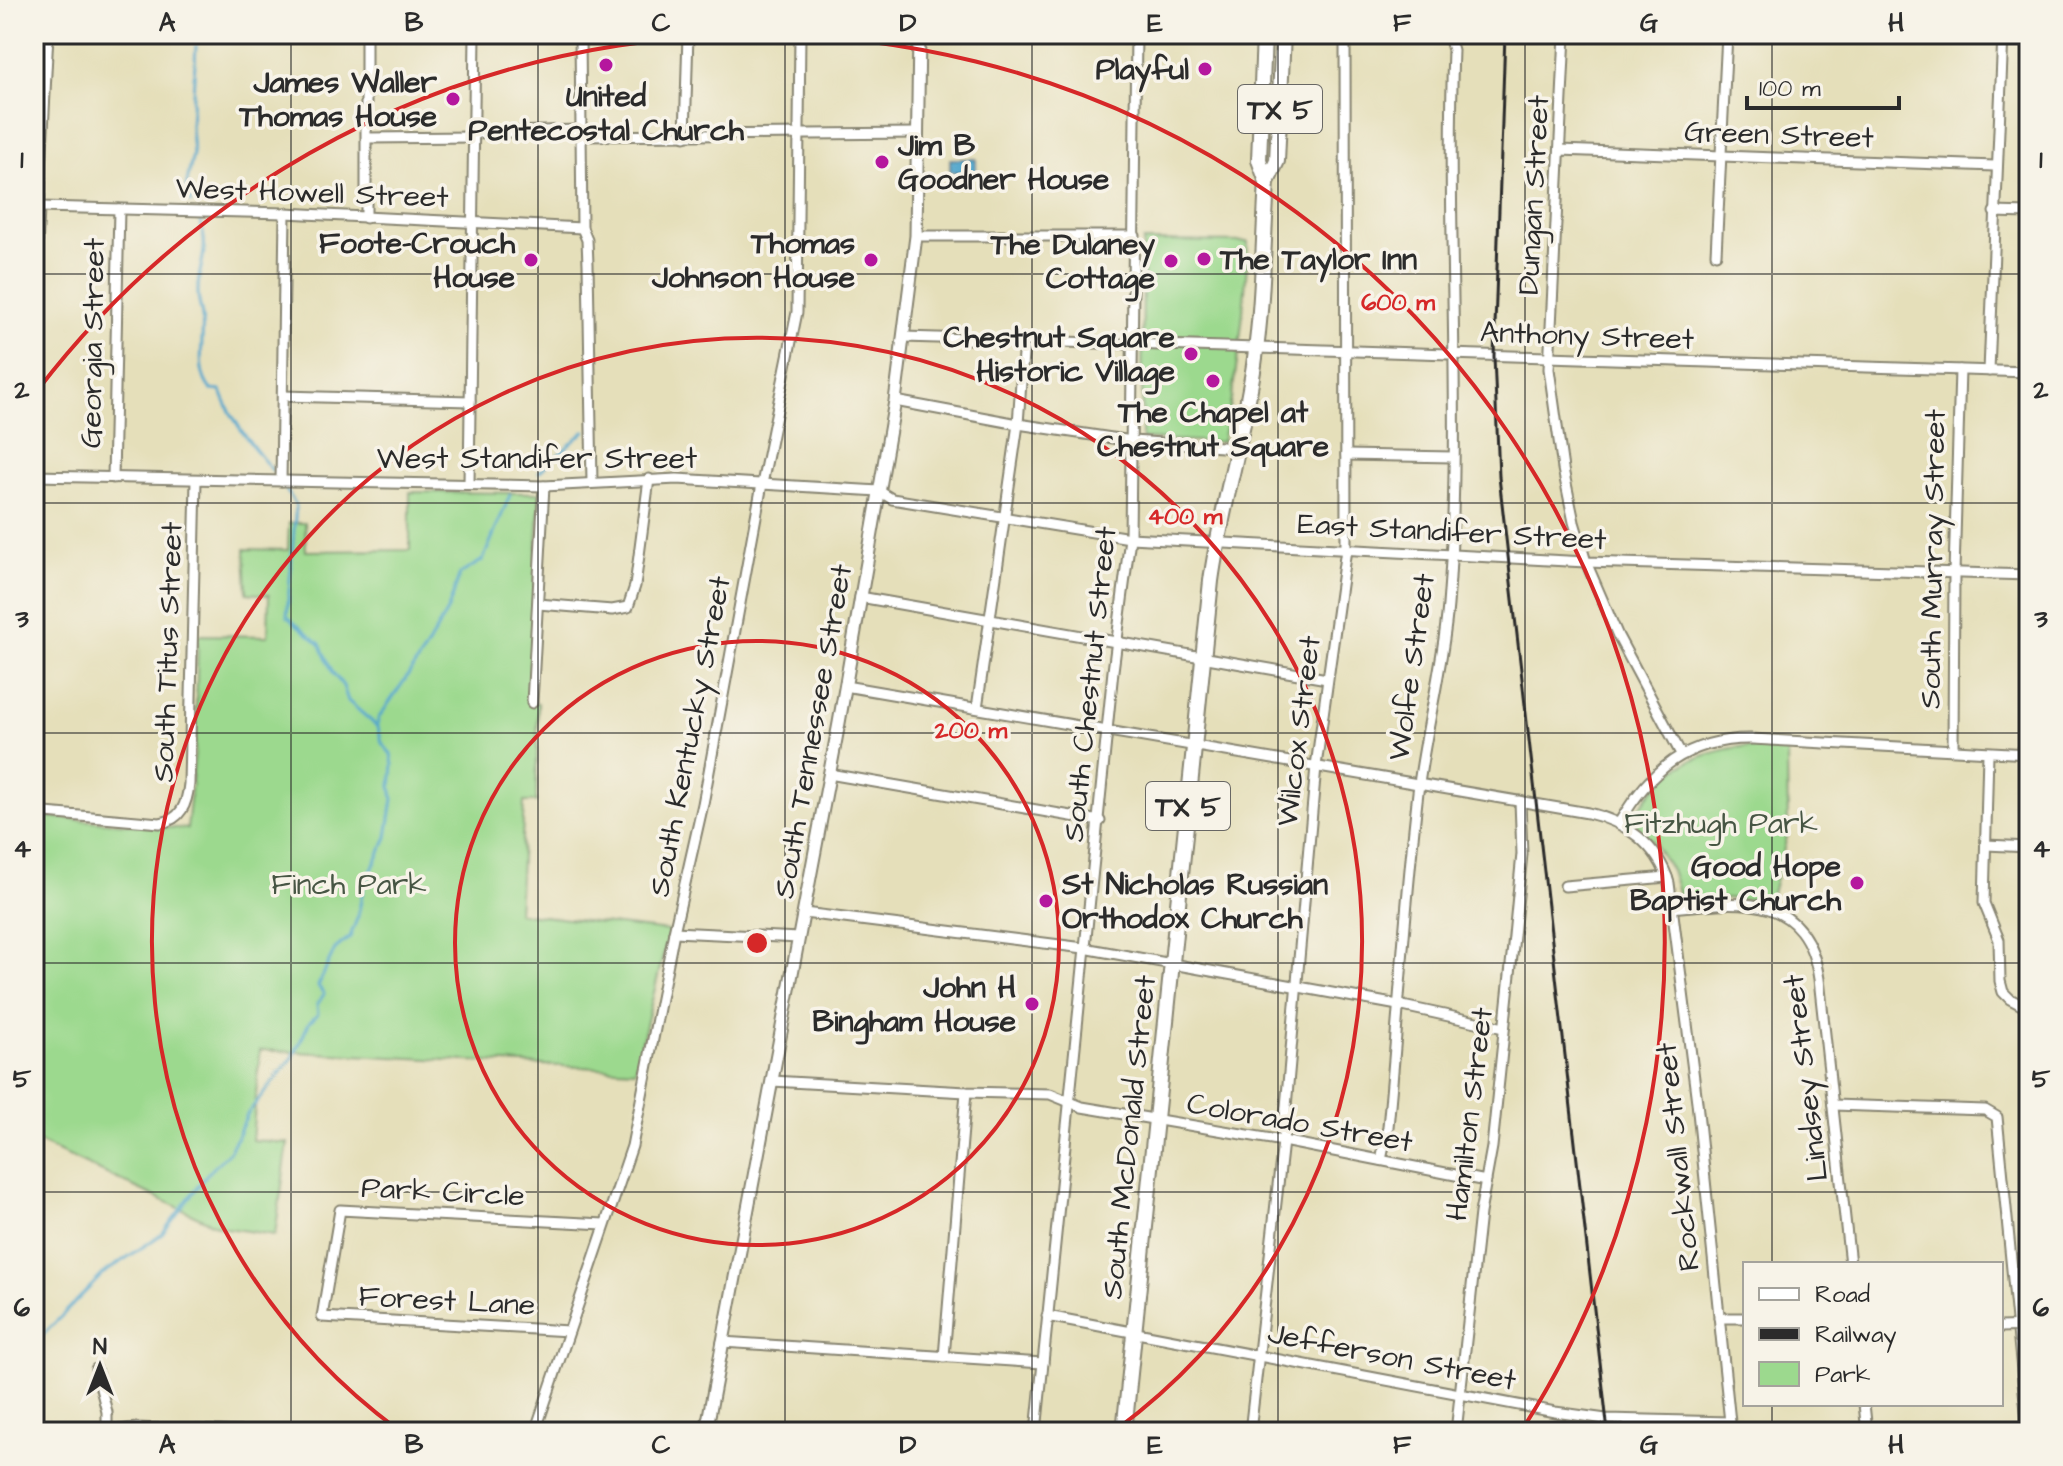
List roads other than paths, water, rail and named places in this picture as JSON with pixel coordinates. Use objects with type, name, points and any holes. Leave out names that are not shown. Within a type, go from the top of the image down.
[{"type":"main road","name":"South McDonald Street","points":[[1264,34],[1259,160],[1267,182]]},
{"type":"main road","name":"South McDonald Street","points":[[1124,1432],[1203,658],[1217,544],[1256,348],[1267,182],[1277,161],[1283,34]]},
{"type":"street","points":[[34,304],[48,34]]},
{"type":"street","points":[[366,34],[366,218]]},
{"type":"street","points":[[469,484],[475,34]]},
{"type":"street","points":[[580,34],[582,228],[587,240],[588,264],[592,483]]},
{"type":"street","points":[[685,136],[688,34]]},
{"type":"street","name":"South Kentucky Street","points":[[535,1432],[632,1146],[703,804],[797,312],[800,34]]},
{"type":"street","name":"South Tennessee Street","points":[[706,1432],[804,913],[895,401],[916,236],[919,34]]},
{"type":"street","name":"South Chestnut Street","points":[[1036,1432],[1116,642],[1130,538],[1136,34]]},
{"type":"street","name":"Wilcox Street","points":[[1250,1432],[1283,1141],[1316,766],[1346,549],[1345,34]]},
{"type":"street","name":"Dungan Street","points":[[1565,34],[1549,374],[1565,482],[1586,562],[1618,636],[1681,754]]},
{"type":"street","points":[[1716,254],[1727,34]]},
{"type":"street","points":[[1989,371],[1995,166],[2003,34]]},
{"type":"street","name":"Wolfe Street","points":[[1381,1160],[1388,1127],[1419,784],[1448,606],[1453,457],[1449,135],[1453,50],[1446,35]]},
{"type":"street","points":[[34,86],[46,86]]},
{"type":"street","points":[[368,138],[580,133],[613,136],[918,133]]},
{"type":"street","name":"Green Street","points":[[1560,150],[1995,166]]},
{"type":"street","name":"West Howell Street","points":[[40,207],[285,213],[582,228]]},
{"type":"street","name":"Georgia Street","points":[[113,478],[119,209]]},
{"type":"street","points":[[1994,212],[2029,213]]},
{"type":"street","points":[[281,481],[285,213]]},
{"type":"street","points":[[916,236],[1135,236]]},
{"type":"street","name":"Anthony Street","points":[[904,337],[2029,372]]},
{"type":"street","points":[[977,708],[1018,424],[1024,340]]},
{"type":"street","name":"South Murray Street","points":[[1953,749],[1960,370]]},
{"type":"street","points":[[283,396],[470,401]]},
{"type":"street","points":[[895,401],[1132,441],[1237,448]]},
{"type":"street","points":[[1346,455],[1453,457]]},
{"type":"street","name":"West Standifer Street","points":[[34,476],[544,486],[649,479],[879,491]]},
{"type":"street","points":[[538,604],[612,610],[628,607],[635,586],[649,479]]},
{"type":"street","name":"South Titus Street","points":[[34,812],[160,823],[172,821],[182,810],[189,784],[196,480]]},
{"type":"street","points":[[532,703],[544,486]]},
{"type":"street","name":"East Standifer Street","points":[[879,491],[892,499],[1130,538],[1586,562],[2029,575]]},
{"type":"street","points":[[860,597],[1327,679]]},
{"type":"street","name":"Rockwall Street","points":[[845,686],[1588,813],[1619,823],[1643,841],[1667,877],[1672,908],[1697,1102],[1730,1427]]},
{"type":"street","points":[[1619,823],[1643,786],[1662,767],[1681,754],[1705,745],[1743,739],[2029,754]]},
{"type":"street","points":[[1988,753],[1984,903],[1999,940],[2000,981],[2010,999],[2029,1009]]},
{"type":"street","points":[[829,774],[1100,821]]},
{"type":"street","name":"Hamilton Street","points":[[1456,1432],[1522,854],[1520,801]]},
{"type":"street","points":[[1986,845],[2029,847]]},
{"type":"street","points":[[1565,886],[1667,877]]},
{"type":"street","name":"Lindsey Street","points":[[1672,908],[1748,903],[1775,912],[1804,936],[1812,948],[1818,971],[1850,1262]]},
{"type":"street","points":[[804,913],[1084,948],[1398,1005],[1504,1028]]},
{"type":"street","points":[[674,932],[799,938]]},
{"type":"street","name":"Colorado Street","points":[[772,1081],[1050,1094],[1082,1107],[1283,1141],[1486,1181]]},
{"type":"street","points":[[944,1357],[966,1092]]},
{"type":"street","points":[[1833,1105],[1985,1110],[1995,1113],[1999,1123],[2028,1432]]},
{"type":"street","name":"Park Circle","points":[[322,1317],[340,1210],[604,1224]]},
{"type":"street","name":"Jefferson Street","points":[[1047,1316],[1555,1412],[1606,1419],[1730,1427]]},
{"type":"street","name":"Forest Lane","points":[[322,1317],[569,1331]]},
{"type":"street","points":[[1719,1318],[1743,1318]]},
{"type":"street","points":[[2003,1327],[2029,1326]]},
{"type":"street","points":[[722,1342],[1043,1363]]},
{"type":"street","points":[[96,1369],[107,1412],[105,1431],[137,1428],[243,1432]]},
{"type":"street","points":[[1864,1406],[1867,1432]]},
{"type":"water","points":[[950,159],[976,159],[976,172],[950,172]]},
{"type":"waterway","points":[[191,203],[186,187],[193,154],[191,126],[196,46]]},
{"type":"waterway","points":[[199,219],[204,241],[198,283],[203,326],[203,374],[211,390],[221,391],[243,433],[272,470]]},
{"type":"waterway","points":[[539,472],[585,431]]},
{"type":"waterway","points":[[34,1344],[104,1273],[162,1234],[207,1174],[230,1151],[248,1113],[293,1057],[309,1023],[318,1014],[317,1005],[324,994],[318,986],[335,949],[350,937],[363,889],[387,837],[393,799],[391,754],[382,743],[378,727],[348,701],[320,644],[287,616],[296,505],[286,490]]},
{"type":"waterway","points":[[378,725],[378,719],[424,652],[448,609],[460,574],[483,560],[510,495]]},
{"type":"railway","points":[[1505,34],[1494,356],[1499,477],[1608,1432]]},
{"type":"place","name":"United Pentecostal Church","points":[[606,65]]},
{"type":"place","name":"Playful","points":[[1205,69]]},
{"type":"place","name":"James Waller Thomas House","points":[[453,99]]},
{"type":"place","name":"Jim B Goodner House","points":[[882,162]]},
{"type":"place","name":"The Taylor Inn","points":[[1204,259]]},
{"type":"place","name":"Foote-Crouch House","points":[[531,260]]},
{"type":"place","name":"Thomas Johnson House","points":[[871,260]]},
{"type":"place","name":"The Dulaney Cottage","points":[[1171,261]]},
{"type":"place","name":"Chestnut Square Historic Village","points":[[1191,354]]},
{"type":"place","name":"The Chapel at Chestnut Square","points":[[1213,381]]},
{"type":"place","name":"Good Hope Baptist Church","points":[[1857,883]]},
{"type":"place","name":"St Nicholas Russian Orthodox Church","points":[[1046,901]]},
{"type":"place","name":"John H Bingham House","points":[[1032,1004]]},
{"type":"park label","name":"Fitzhugh Park","points":[[1721,823]]},
{"type":"park label","name":"Finch Park","points":[[349,884]]}]
